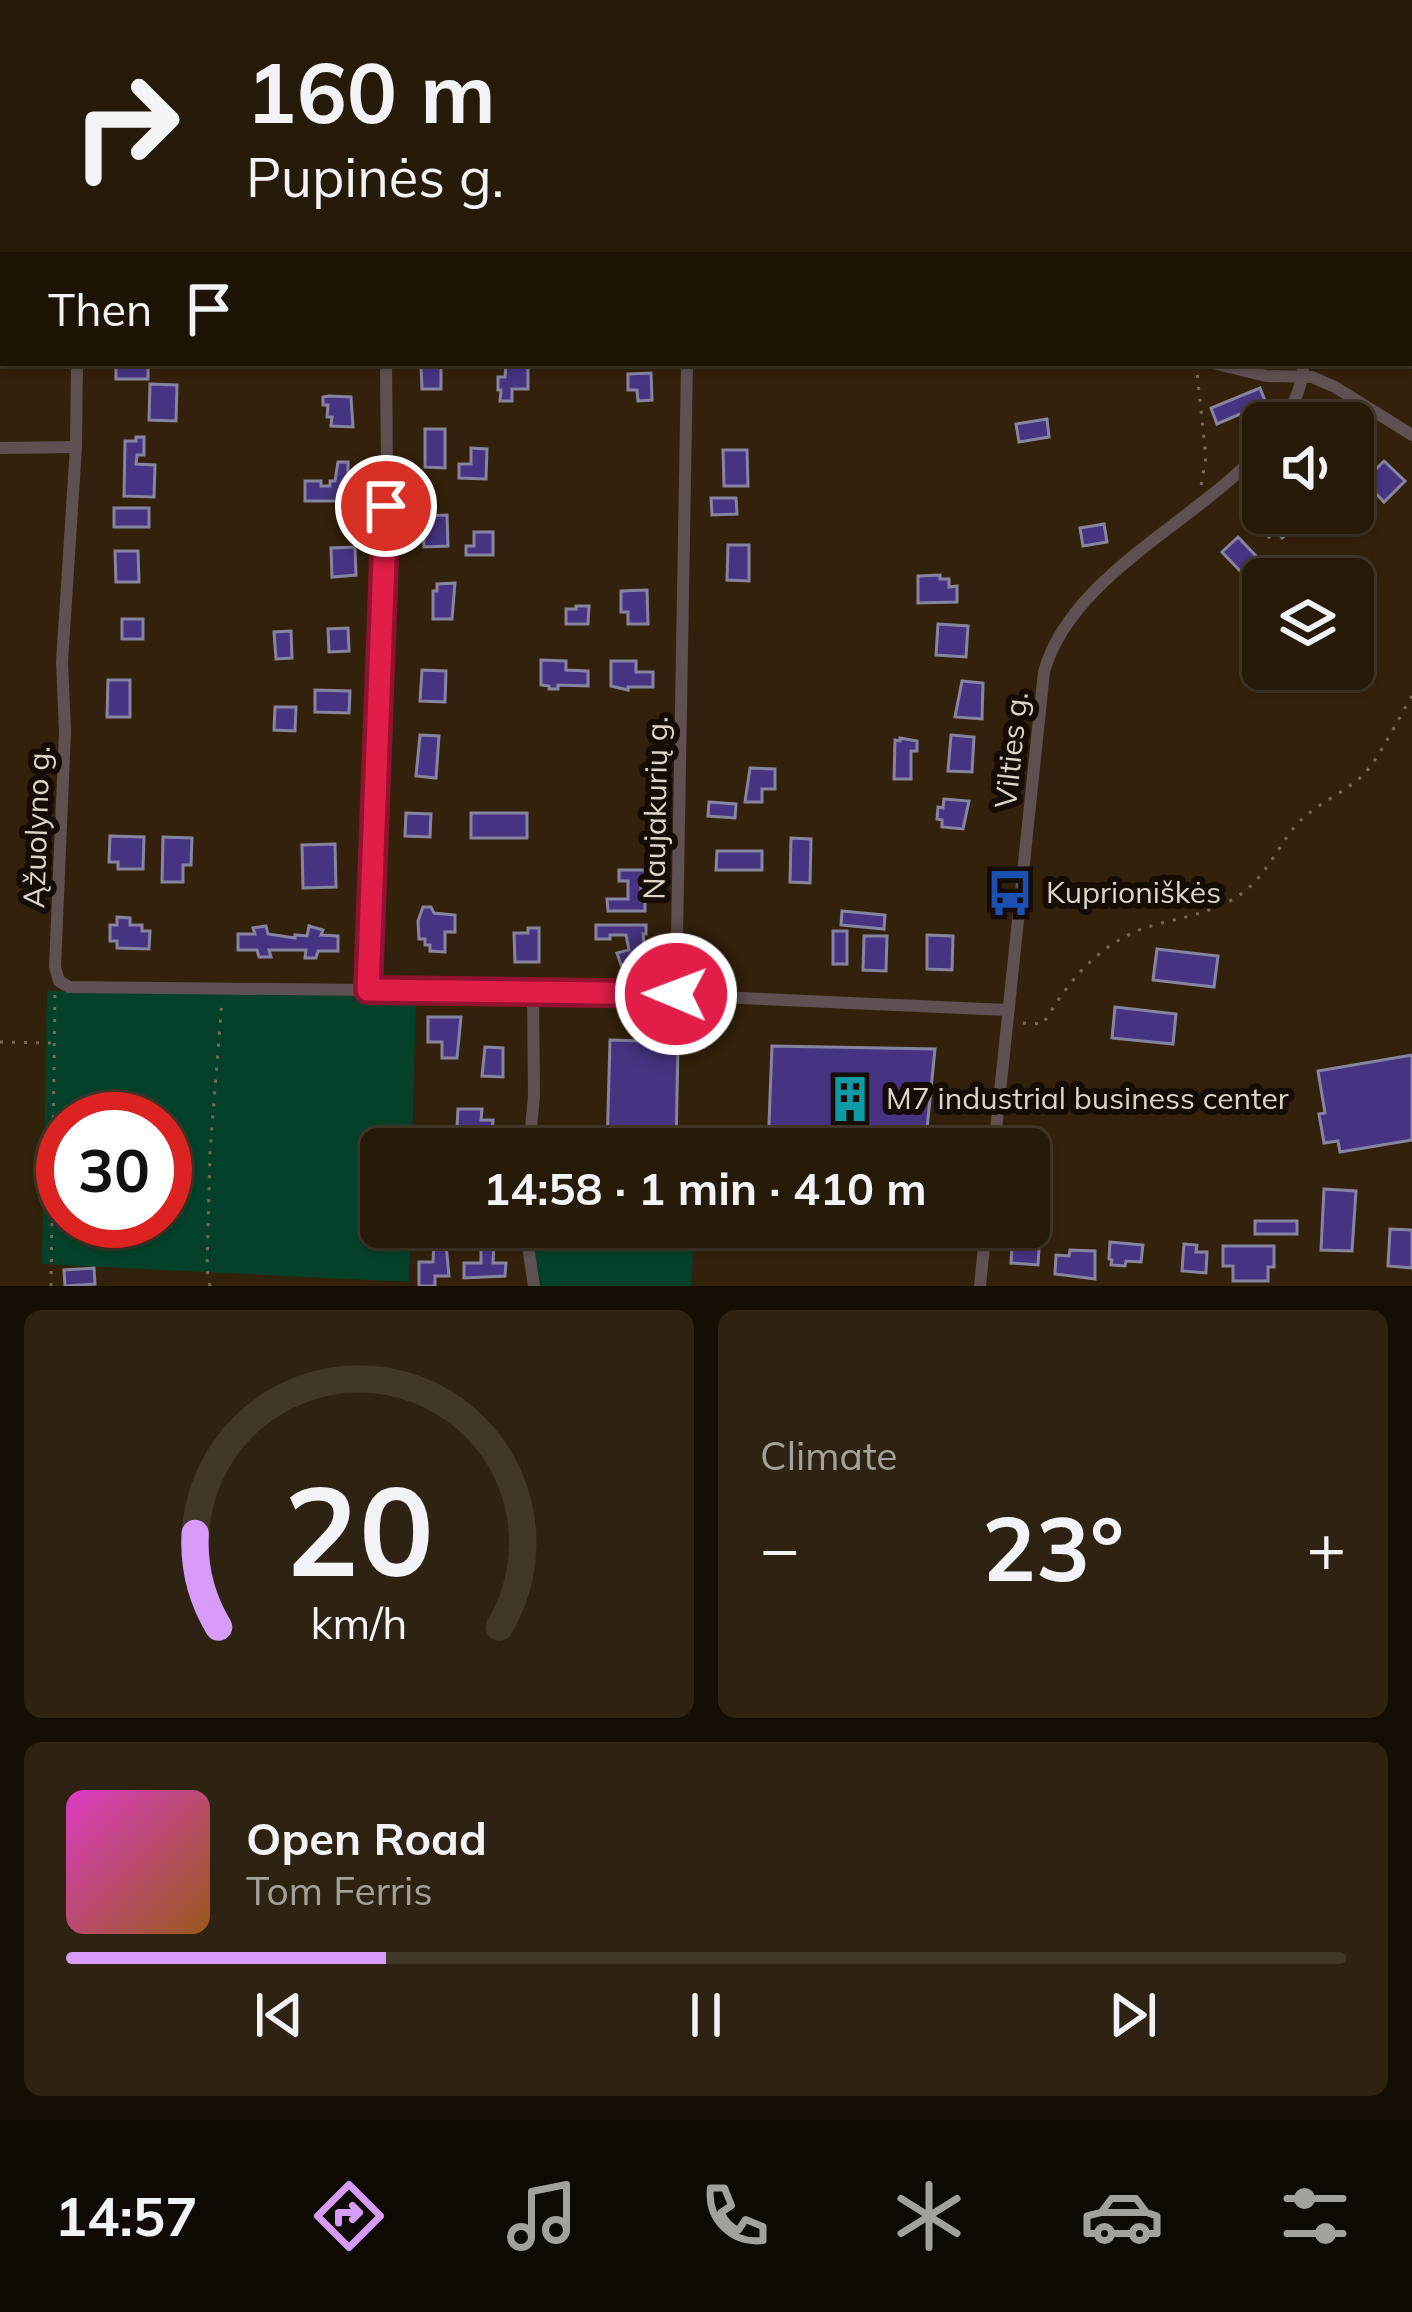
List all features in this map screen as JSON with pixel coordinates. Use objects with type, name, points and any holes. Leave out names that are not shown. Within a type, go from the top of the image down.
[{"type":"street","name":"Ąžuolyno g.","points":[[55,967],[65,731],[62,662],[77,366]]},
{"type":"street","points":[[368,990],[387,471],[386,366]]},
{"type":"street","name":"Naujakurių g.","points":[[676,994],[687,366]]},
{"type":"street","points":[[1225,366],[1266,376],[1303,370],[1412,435]]},
{"type":"street","points":[[1293,402],[1303,370]]},
{"type":"street","points":[[0,448],[76,446]]},
{"type":"street","name":"Vilties g.","points":[[996,1128],[1044,672],[1054,643],[1072,614],[1103,583],[1242,467]]},
{"type":"street","points":[[55,967],[59,981],[69,987],[676,994],[1007,1016]]},
{"type":"street","points":[[531,1128],[533,993]]},
{"type":"street","points":[[528,1248],[534,1286]]},
{"type":"street","points":[[980,1286],[984,1248]]},
{"type":"path","points":[[1196,366],[1206,458],[1198,506]]},
{"type":"path","points":[[1007,1016],[1043,1024],[1071,981],[1117,939],[1212,910],[1244,891],[1297,825],[1364,774],[1412,696]]},
{"type":"path","points":[[51,1286],[55,967]]},
{"type":"path","points":[[210,1286],[210,1151],[224,988]]},
{"type":"path","points":[[0,1042],[54,1043]]},
{"type":"green space","points":[[47,991],[416,997],[413,1128],[360,1128],[360,1248],[410,1248],[409,1282],[42,1264],[42,1248],[192,1248],[192,1092],[45,1092]]},
{"type":"green space","points":[[533,1248],[693,1248],[691,1286],[539,1286]]},
{"type":"building","points":[[116,366],[148,366],[148,379],[116,379]]},
{"type":"building","points":[[421,366],[441,366],[441,389],[422,389]]},
{"type":"building","points":[[506,366],[528,366],[528,389],[512,389],[512,401],[500,401],[498,377],[505,377]]},
{"type":"building","points":[[651,373],[652,400],[638,401],[637,390],[628,390],[628,374]]},
{"type":"building","points":[[150,384],[177,385],[176,421],[149,420]]},
{"type":"building","points":[[1260,388],[1266,402],[1242,402],[1242,413],[1217,424],[1211,408]]},
{"type":"building","points":[[323,397],[351,397],[353,427],[331,426],[328,405],[323,405]]},
{"type":"building","points":[[1047,419],[1049,437],[1019,442],[1016,424]]},
{"type":"building","points":[[425,429],[445,429],[445,468],[425,467]]},
{"type":"building","points":[[144,437],[144,455],[137,455],[136,464],[155,465],[154,497],[124,496],[125,441],[136,441]]},
{"type":"building","points":[[471,448],[487,449],[486,479],[459,478],[459,464],[471,464]]},
{"type":"building","points":[[723,450],[747,450],[748,486],[724,486]]},
{"type":"building","points":[[1384,461],[1405,481],[1384,502],[1374,492],[1374,471]]},
{"type":"building","points":[[338,462],[348,462],[348,472],[352,472],[352,501],[305,501],[305,481],[330,486]]},
{"type":"building","points":[[711,498],[736,498],[737,514],[712,515]]},
{"type":"building","points":[[114,508],[149,508],[149,527],[114,527]]},
{"type":"building","points":[[447,515],[448,546],[424,547],[423,516]]},
{"type":"building","points":[[1104,524],[1107,542],[1083,546],[1080,528]]},
{"type":"building","points":[[474,532],[493,532],[493,555],[466,555],[466,546],[474,546]]},
{"type":"building","points":[[1238,537],[1256,556],[1242,558],[1240,571],[1222,552]]},
{"type":"building","points":[[728,545],[749,545],[749,581],[727,580]]},
{"type":"building","points":[[355,547],[356,575],[332,577],[331,548]]},
{"type":"building","points":[[115,551],[138,551],[139,582],[116,582]]},
{"type":"building","points":[[940,575],[940,579],[949,579],[949,587],[957,586],[957,602],[918,603],[918,576]]},
{"type":"building","points":[[455,583],[452,619],[433,619],[437,584]]},
{"type":"building","points":[[647,590],[648,624],[628,624],[628,612],[621,612],[621,591]]},
{"type":"building","points":[[589,606],[588,624],[566,624],[566,609]]},
{"type":"building","points":[[122,619],[143,619],[143,639],[122,639]]},
{"type":"building","points":[[938,624],[968,626],[966,657],[936,655]]},
{"type":"building","points":[[348,628],[349,651],[329,652],[328,629]]},
{"type":"building","points":[[291,631],[292,658],[276,659],[274,632]]},
{"type":"building","points":[[541,660],[566,661],[566,670],[588,671],[588,686],[549,689],[541,685]]},
{"type":"building","points":[[611,661],[636,661],[636,672],[653,672],[653,687],[611,686]]},
{"type":"building","points":[[422,670],[446,671],[445,702],[420,701]]},
{"type":"building","points":[[108,680],[130,680],[130,717],[107,717]]},
{"type":"building","points":[[962,681],[983,683],[982,719],[955,717]]},
{"type":"building","points":[[315,690],[350,691],[349,713],[315,712]]},
{"type":"building","points":[[275,707],[296,707],[295,731],[274,730]]},
{"type":"building","points":[[420,735],[439,736],[436,778],[416,776]]},
{"type":"building","points":[[951,735],[974,737],[972,772],[948,771]]},
{"type":"building","points":[[895,740],[917,741],[917,751],[911,751],[911,779],[894,779]]},
{"type":"building","points":[[750,768],[775,769],[775,789],[762,789],[762,802],[745,802]]},
{"type":"building","points":[[944,799],[969,801],[963,829],[942,827],[942,820],[937,819]]},
{"type":"building","points":[[709,802],[736,804],[735,818],[708,816]]},
{"type":"building","points":[[406,813],[431,814],[430,837],[405,836]]},
{"type":"building","points":[[471,813],[527,813],[527,838],[471,838]]},
{"type":"building","points":[[110,836],[144,837],[143,869],[118,869],[118,862],[109,862]]},
{"type":"building","points":[[163,837],[192,838],[191,865],[183,865],[183,882],[162,882]]},
{"type":"building","points":[[791,838],[811,839],[810,883],[790,882]]},
{"type":"building","points":[[335,844],[336,887],[303,888],[302,845]]},
{"type":"building","points":[[717,851],[762,851],[762,870],[716,870]]},
{"type":"building","points":[[619,870],[647,870],[647,882],[641,882],[645,911],[608,911],[607,899],[628,899],[628,881],[619,881]]},
{"type":"building","points":[[423,907],[455,915],[455,932],[445,932],[445,952],[430,951],[425,939],[419,939]]},
{"type":"building","points":[[842,911],[885,915],[884,929],[841,925]]},
{"type":"building","points":[[117,917],[130,918],[130,925],[150,931],[149,949],[117,948],[117,941],[110,941],[110,925],[117,925]]},
{"type":"building","points":[[596,925],[646,925],[646,959],[621,965],[617,953],[629,950],[626,935],[596,939]]},
{"type":"building","points":[[266,926],[268,934],[295,938],[307,936],[309,926],[323,930],[321,935],[338,936],[338,951],[318,951],[316,958],[305,958],[306,950],[269,950],[271,957],[259,957],[257,950],[238,950],[238,934],[255,934],[253,928]]},
{"type":"building","points":[[528,928],[539,928],[539,962],[515,962],[514,933],[528,933]]},
{"type":"building","points":[[833,931],[847,931],[847,964],[833,964]]},
{"type":"building","points":[[927,935],[953,936],[952,970],[927,969]]},
{"type":"building","points":[[864,936],[887,936],[886,971],[863,970]]},
{"type":"building","points":[[1157,949],[1218,956],[1214,987],[1153,980]]},
{"type":"building","points":[[1115,1007],[1176,1014],[1173,1044],[1112,1038]]},
{"type":"building","points":[[428,1017],[461,1017],[457,1058],[442,1058],[442,1042],[428,1042]]},
{"type":"building","points":[[610,1040],[678,1042],[676,1128],[608,1128]]},
{"type":"building","name":"M7 industrial business center","points":[[772,1046],[935,1049],[927,1128],[769,1128]]},
{"type":"building","points":[[485,1047],[503,1048],[503,1077],[482,1076]]},
{"type":"building","points":[[1412,1055],[1412,1140],[1340,1152],[1338,1141],[1324,1143],[1318,1071]]},
{"type":"building","points":[[458,1109],[482,1109],[481,1120],[493,1120],[492,1128],[457,1127]]},
{"type":"building","points":[[1324,1189],[1356,1191],[1352,1251],[1321,1250]]},
{"type":"building","points":[[1255,1221],[1297,1221],[1297,1234],[1255,1234]]},
{"type":"building","points":[[1390,1229],[1412,1230],[1412,1268],[1388,1266]]},
{"type":"building","points":[[1110,1242],[1143,1245],[1141,1262],[1111,1265]]},
{"type":"building","points":[[1184,1244],[1197,1245],[1196,1252],[1207,1252],[1206,1273],[1182,1271]]},
{"type":"building","points":[[1223,1246],[1274,1246],[1268,1281],[1233,1281],[1233,1266],[1223,1266]]},
{"type":"building","points":[[434,1248],[446,1248],[449,1276],[435,1276],[435,1286],[419,1286],[419,1262],[433,1262]]},
{"type":"building","points":[[481,1248],[494,1248],[493,1263],[506,1263],[505,1276],[464,1278],[464,1263],[481,1263]]},
{"type":"building","points":[[1012,1248],[1039,1249],[1038,1265],[1011,1263]]},
{"type":"building","points":[[1070,1250],[1095,1251],[1095,1279],[1055,1274],[1056,1255],[1069,1256]]},
{"type":"building","points":[[94,1268],[95,1284],[65,1286],[64,1270]]},
{"type":"place","name":"Kuprioniškės","points":[[1010,893]]},
{"type":"place","name":"M7 industrial business center","points":[[850,1099]]},
{"type":"route","points":[[386,506],[368,990],[676,994]]}]
